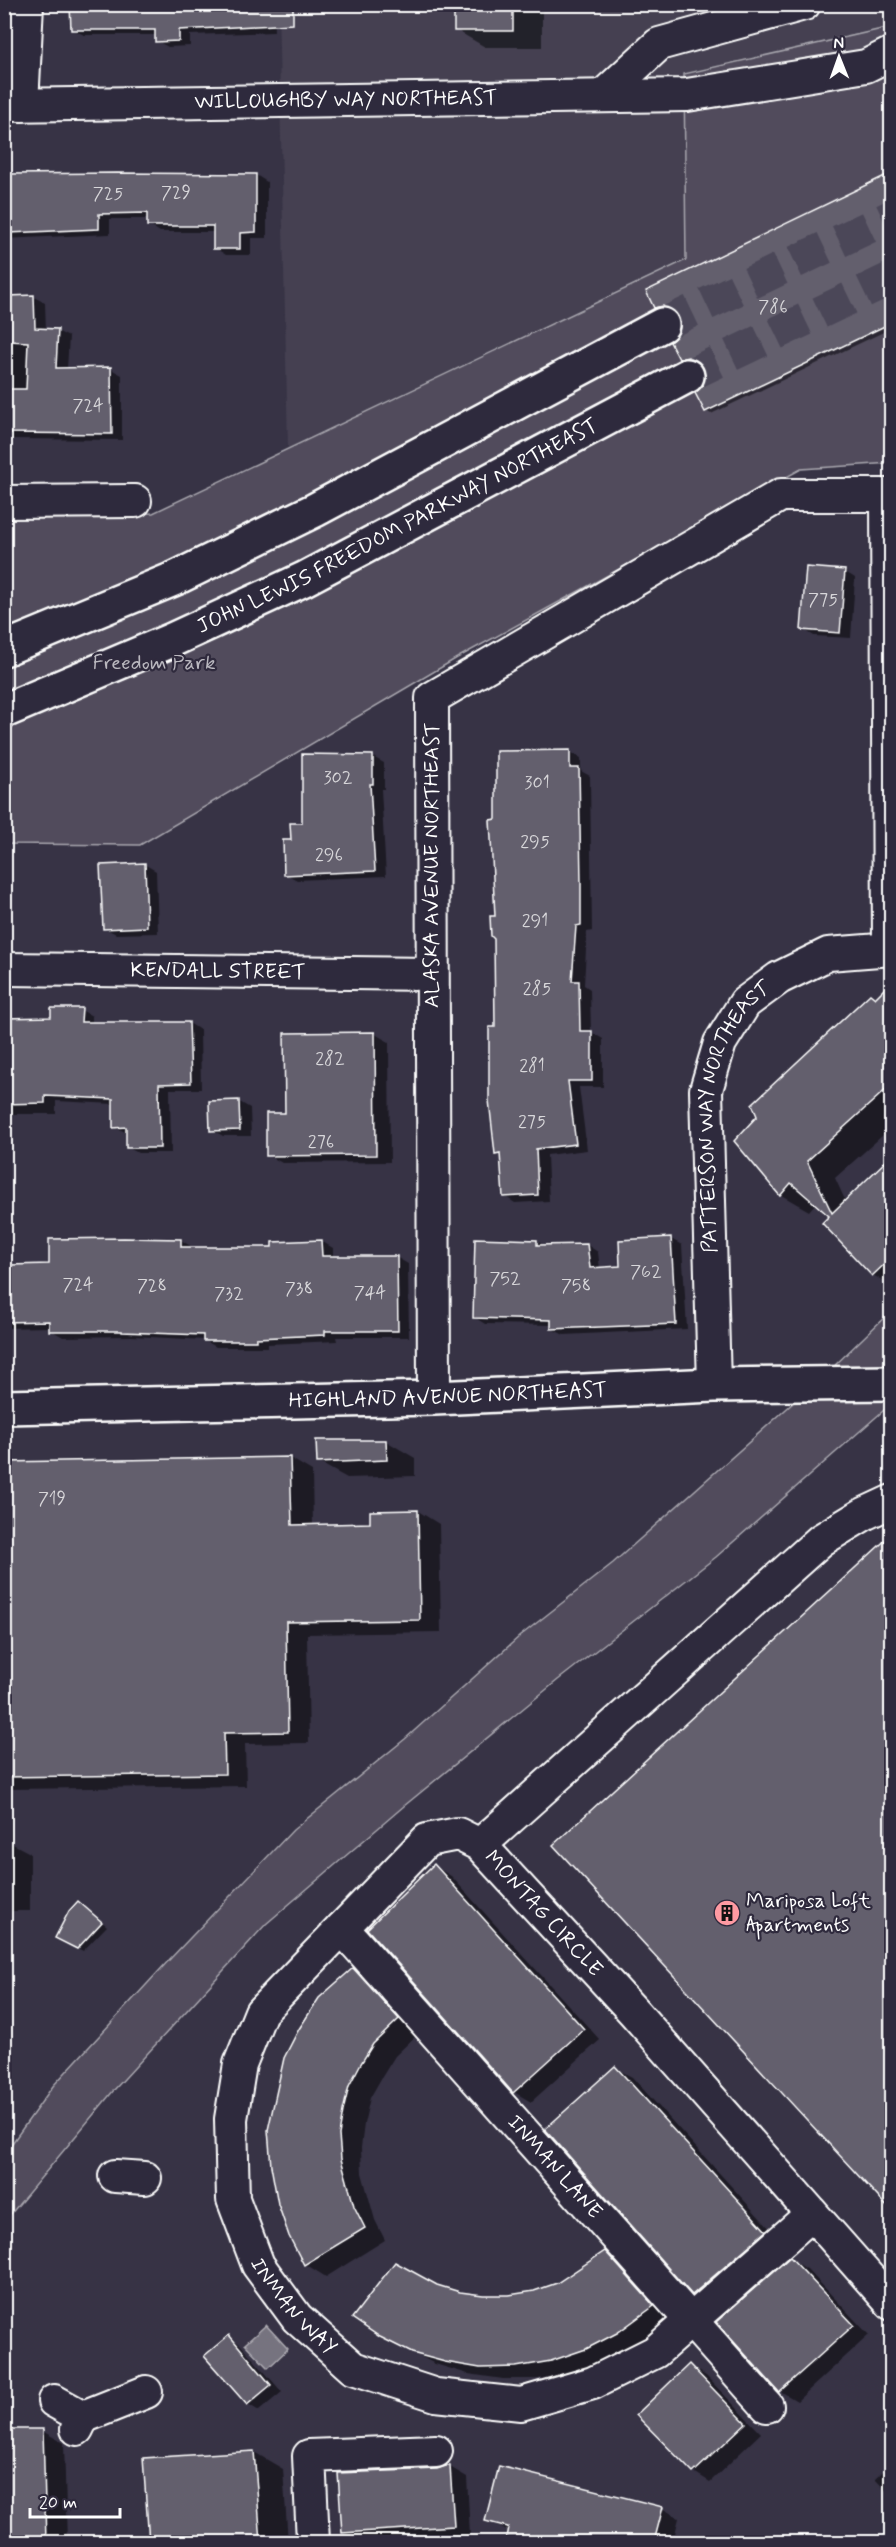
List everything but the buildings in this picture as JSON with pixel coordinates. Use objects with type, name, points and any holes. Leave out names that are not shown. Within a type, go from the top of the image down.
[{"type":"main road","points":[[4,649],[176,578],[315,510],[662,325]]},
{"type":"main road","name":"JOHN LEWIS FREEDOM PARKWAY NORTHEAST","points":[[4,711],[172,640],[304,579],[687,376]]},
{"type":"main road","name":"HIGHLAND AVENUE NORTHEAST","points":[[4,1407],[434,1398],[714,1385],[891,1383]]},
{"type":"street","points":[[13,105],[27,4]]},
{"type":"street","points":[[603,96],[659,44],[804,4]]},
{"type":"street","name":"WILLOUGHBY WAY NORTHEAST","points":[[13,105],[687,95],[866,66],[891,54]]},
{"type":"street","name":"ALASKA AVENUE NORTHEAST","points":[[434,1398],[432,698],[781,495],[889,495]]},
{"type":"street","points":[[889,495],[890,949]]},
{"type":"street","points":[[4,502],[135,501]]},
{"type":"street","name":"PATTERSON WAY NORTHEAST","points":[[714,1385],[706,1090],[720,1043],[745,1003],[779,978],[828,954],[890,949]]},
{"type":"street","name":"KENDALL STREET","points":[[4,969],[432,974]]},
{"type":"street","name":"MONTAG CIRCLE","points":[[891,1501],[821,1540],[480,1845],[634,2013],[891,2304]]},
{"type":"street","name":"INMAN WAY","points":[[480,1845],[458,1834],[427,1840],[261,2012],[240,2064],[231,2119],[233,2199],[258,2265],[297,2318],[353,2368],[436,2395],[521,2404],[593,2383],[655,2352],[812,2214]]},
{"type":"street","name":"INMAN LANE","points":[[342,1928],[767,2406]]},
{"type":"street","points":[[54,2401],[80,2423],[146,2392]]},
{"type":"street","points":[[313,2542],[309,2456],[436,2451]]},
{"type":"shaded area","points":[[891,4],[892,27],[684,74],[686,259],[288,448],[278,5]]},
{"type":"shaded area","points":[[266,2325],[288,2349],[268,2368],[245,2344]]},
{"type":"green space","name":"Freedom Park","points":[[891,27],[891,463],[801,469],[457,658],[140,845],[5,844],[4,519],[153,513],[686,260],[684,74]]},
{"type":"green space","points":[[891,1311],[891,1404],[716,1557],[558,1680],[404,1806],[266,1924],[114,2090],[5,2221],[5,2153],[53,2086],[293,1830],[405,1739],[520,1636],[613,1563],[830,1370]]},
{"type":"tunnel","points":[[662,325],[892,216]]},
{"type":"tunnel","points":[[687,376],[892,278]]},
{"type":"place","name":"Mariposa Loft Apartments","points":[[727,1913]]}]
